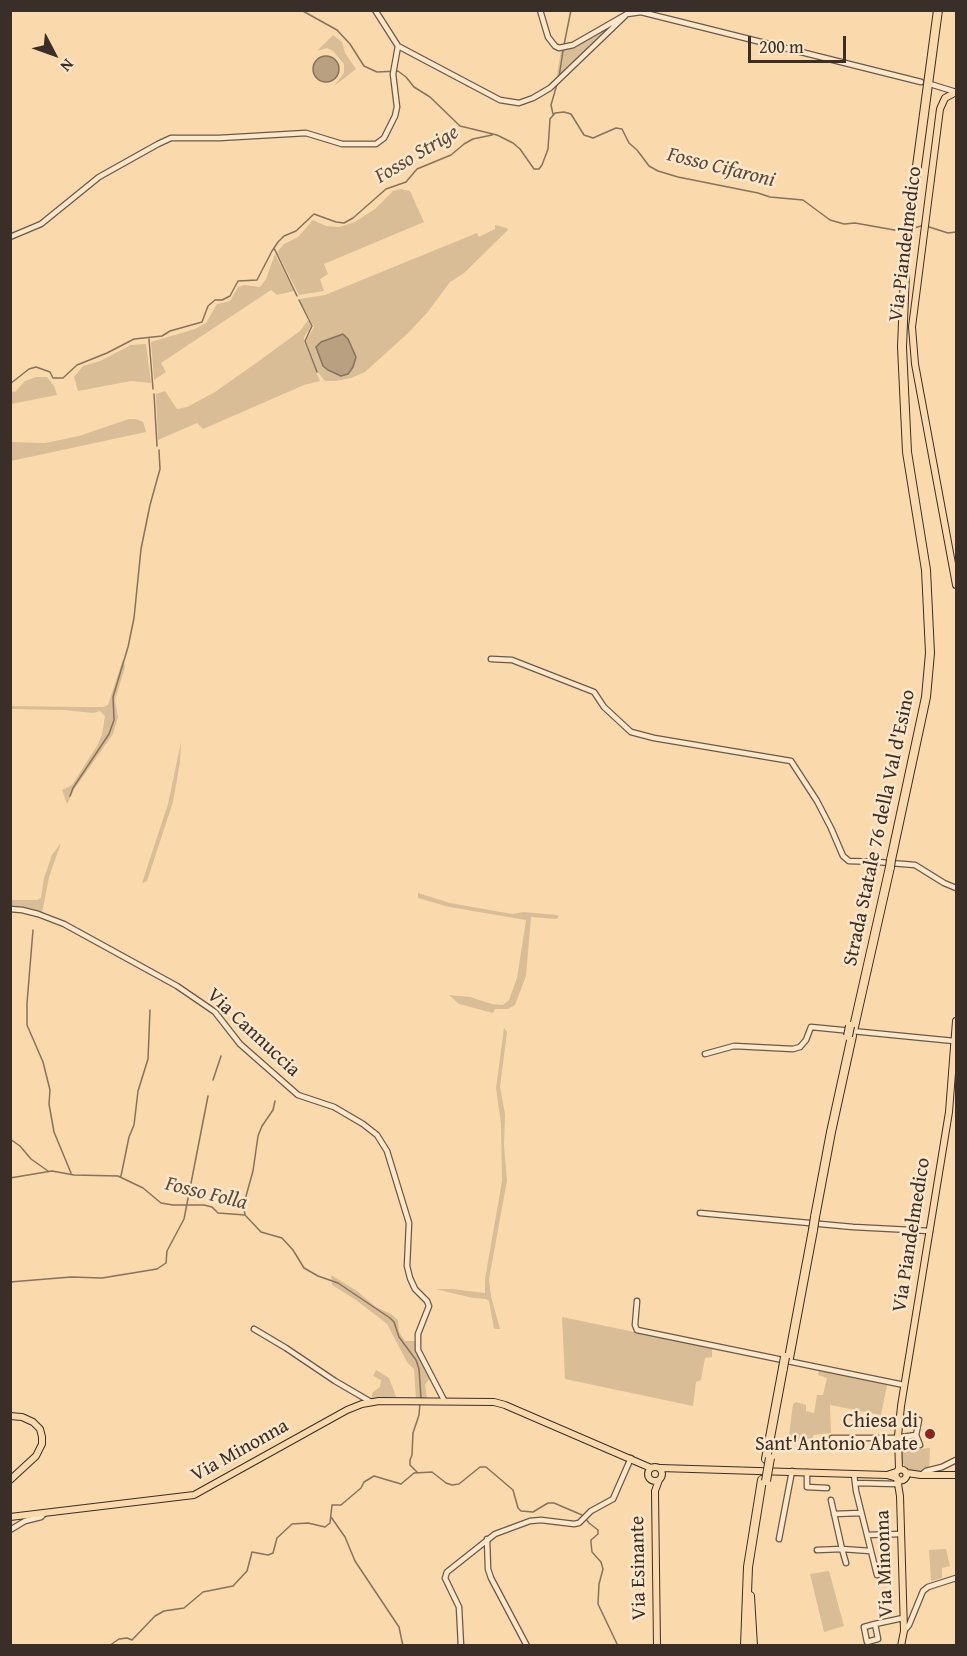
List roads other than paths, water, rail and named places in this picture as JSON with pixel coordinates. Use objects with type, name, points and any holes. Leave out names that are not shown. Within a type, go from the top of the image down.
[{"type":"highway","name":"Strada Statale 76 della Val d'Esino","points":[[745,1646],[748,1567],[811,1230],[827,1131],[926,697],[930,652],[926,570],[907,452],[902,335],[906,248],[936,10]]},
{"type":"highway","name":"Strada Statale 76 della Val d'Esino","points":[[751,1646],[750,1592],[764,1480]]},
{"type":"main road","points":[[943,101],[949,95],[957,92]]},
{"type":"main road","name":"Via Piandelmedico","points":[[943,101],[940,109],[913,311],[913,348],[957,585]]},
{"type":"main road","name":"Via Piandelmedico","points":[[901,1475],[897,1454],[904,1385],[949,1112],[957,1021]]},
{"type":"main road","name":"Via Minonna","points":[[10,1517],[194,1495],[347,1410],[371,1402],[444,1400],[494,1402],[651,1468]]},
{"type":"main road","points":[[10,1416],[33,1422],[39,1429],[42,1444],[36,1456],[10,1480]]},
{"type":"main road","name":"Via Minonna","points":[[631,1458],[649,1477]]},
{"type":"main road","points":[[660,1474],[651,1468],[649,1477],[653,1481],[670,1469],[957,1475]]},
{"type":"main road","name":"Via Esinante","points":[[657,1646],[655,1491],[660,1474]]},
{"type":"main road","name":"Via Minonna","points":[[901,1475],[900,1534],[904,1631],[901,1646]]},
{"type":"main road","name":"Via Esinante","points":[[649,1477],[655,1491]]},
{"type":"street","points":[[375,10],[398,46],[500,99],[519,103],[534,98],[557,82],[627,14]]},
{"type":"street","points":[[540,10],[551,42],[562,48],[573,45],[627,14],[641,12],[921,82]]},
{"type":"street","points":[[10,237],[41,224],[99,177],[171,138],[306,133],[342,144],[376,144],[384,138],[395,116],[397,107],[393,67],[398,46]]},
{"type":"street","points":[[930,84],[957,92]]},
{"type":"street","points":[[943,88],[943,101]]},
{"type":"street","points":[[491,659],[512,660],[594,692],[604,707],[631,732],[790,761],[826,819],[843,856],[849,861],[915,865],[944,883],[957,888]]},
{"type":"street","name":"Via Cannuccia","points":[[10,909],[38,914],[64,924],[177,986],[214,1012],[245,1050],[298,1095],[334,1107],[377,1135],[387,1151],[409,1223],[407,1266],[410,1278],[415,1289],[429,1306],[418,1334],[418,1350],[444,1400]]},
{"type":"street","points":[[705,1054],[734,1046],[793,1049],[800,1047],[806,1040],[811,1028],[954,1041]]},
{"type":"street","points":[[700,1213],[853,1227],[930,1231]]},
{"type":"street","points":[[637,1300],[635,1325],[637,1330],[904,1385]]},
{"type":"street","points":[[254,1329],[371,1402]]},
{"type":"street","points":[[919,1420],[916,1435],[920,1445]]},
{"type":"street","points":[[832,1436],[916,1435]]},
{"type":"street","points":[[461,1646],[459,1607],[445,1575],[486,1539],[530,1521],[574,1524],[613,1499],[631,1458]]},
{"type":"street","points":[[921,1475],[957,1460]]},
{"type":"street","points":[[627,1467],[638,1466]]},
{"type":"street","points":[[779,1539],[792,1471]]},
{"type":"street","points":[[807,1472],[807,1487],[827,1488]]},
{"type":"street","points":[[854,1474],[876,1575]]},
{"type":"street","points":[[855,1483],[901,1475]]},
{"type":"street","points":[[831,1500],[846,1563]]},
{"type":"street","points":[[10,1530],[25,1521],[41,1517],[45,1513]]},
{"type":"street","points":[[834,1514],[861,1513]]},
{"type":"street","points":[[867,1535],[900,1534]]},
{"type":"street","points":[[486,1539],[488,1569],[494,1586],[527,1646]]},
{"type":"street","points":[[817,1550],[870,1551]]},
{"type":"street","name":"Via Minonna","points":[[904,1631],[909,1625],[923,1591],[928,1587],[957,1578]]},
{"type":"street","points":[[875,1624],[903,1618]]},
{"type":"waterway","name":"Fosso Cifaroni","points":[[301,10],[337,30],[350,44],[364,66],[377,72],[398,71],[460,126],[497,135],[513,143],[534,169],[539,169],[542,165],[548,149],[550,119],[555,113],[564,112],[571,114],[584,135],[593,138],[616,128],[622,129],[629,143],[649,166],[658,171],[770,197],[803,200],[830,220],[900,231]]},
{"type":"waterway","points":[[564,45],[571,10]]},
{"type":"waterway","points":[[559,77],[563,51]]},
{"type":"waterway","points":[[553,114],[551,105],[557,84]]},
{"type":"waterway","name":"Fosso Strige","points":[[10,384],[29,369],[36,367],[50,372],[53,378],[63,378],[77,365],[134,339],[162,336],[170,331],[202,322],[208,306],[215,300],[222,300],[230,296],[238,281],[257,280],[278,242],[284,236],[296,231],[314,214],[344,223],[386,189],[406,182],[417,169],[451,155],[473,139],[492,135]]},
{"type":"waterway","name":"Fosso Cifaroni","points":[[914,228],[921,226]]},
{"type":"waterway","name":"Fosso Cifaroni","points":[[926,226],[948,233],[956,232]]},
{"type":"waterway","points":[[274,248],[297,296]]},
{"type":"waterway","points":[[299,300],[312,326],[305,341],[317,372]]},
{"type":"waterway","points":[[149,339],[153,389]]},
{"type":"waterway","points":[[154,394],[157,446]]},
{"type":"waterway","points":[[70,796],[109,734],[114,720],[113,697],[134,618],[141,549],[160,469],[159,450]]},
{"type":"waterway","points":[[33,930],[27,1025],[43,1062],[50,1090],[49,1104],[54,1132],[71,1173]]},
{"type":"waterway","points":[[121,1176],[129,1137],[134,1125],[138,1091],[148,1059],[150,1010]]},
{"type":"waterway","points":[[213,1080],[221,1056]]},
{"type":"waterway","points":[[10,1282],[71,1277],[102,1278],[157,1269],[166,1263],[167,1251],[184,1219],[208,1096]]},
{"type":"waterway","points":[[245,1214],[243,1207],[253,1171],[258,1136],[273,1110],[275,1101]]},
{"type":"waterway","points":[[10,1139],[48,1171]]},
{"type":"waterway","name":"Fosso Folla","points":[[10,1178],[52,1171],[74,1175],[118,1176],[143,1188],[161,1203],[204,1205],[212,1207],[218,1213],[245,1215],[261,1232],[282,1238],[304,1268],[338,1283],[394,1322],[399,1337],[416,1360],[419,1369],[421,1398]]},
{"type":"waterway","name":"Fosso Folla","points":[[417,1472],[410,1465],[410,1460],[420,1403]]},
{"type":"waterway","points":[[109,1646],[119,1639],[132,1640],[155,1616],[164,1611],[184,1608],[203,1592],[233,1586],[247,1571],[252,1552],[268,1555],[273,1553],[277,1538],[292,1524],[308,1523],[325,1527],[330,1523],[332,1505],[341,1505],[361,1488],[364,1482],[374,1476],[401,1484],[414,1473],[432,1472],[452,1485],[459,1484],[480,1467],[486,1467],[513,1490],[521,1511],[533,1512],[548,1503],[554,1503],[582,1515]]},
{"type":"waterway","points":[[331,1517],[345,1537],[355,1561],[399,1627],[403,1646]]},
{"type":"waterway","name":"Fosso Folla","points":[[586,1519],[598,1530],[598,1534],[591,1540],[592,1552],[601,1562],[603,1569],[599,1584],[598,1604],[618,1646]]},
{"type":"place","name":"Chiesa di Sant'Antonio Abate","points":[[930,1434]]}]
